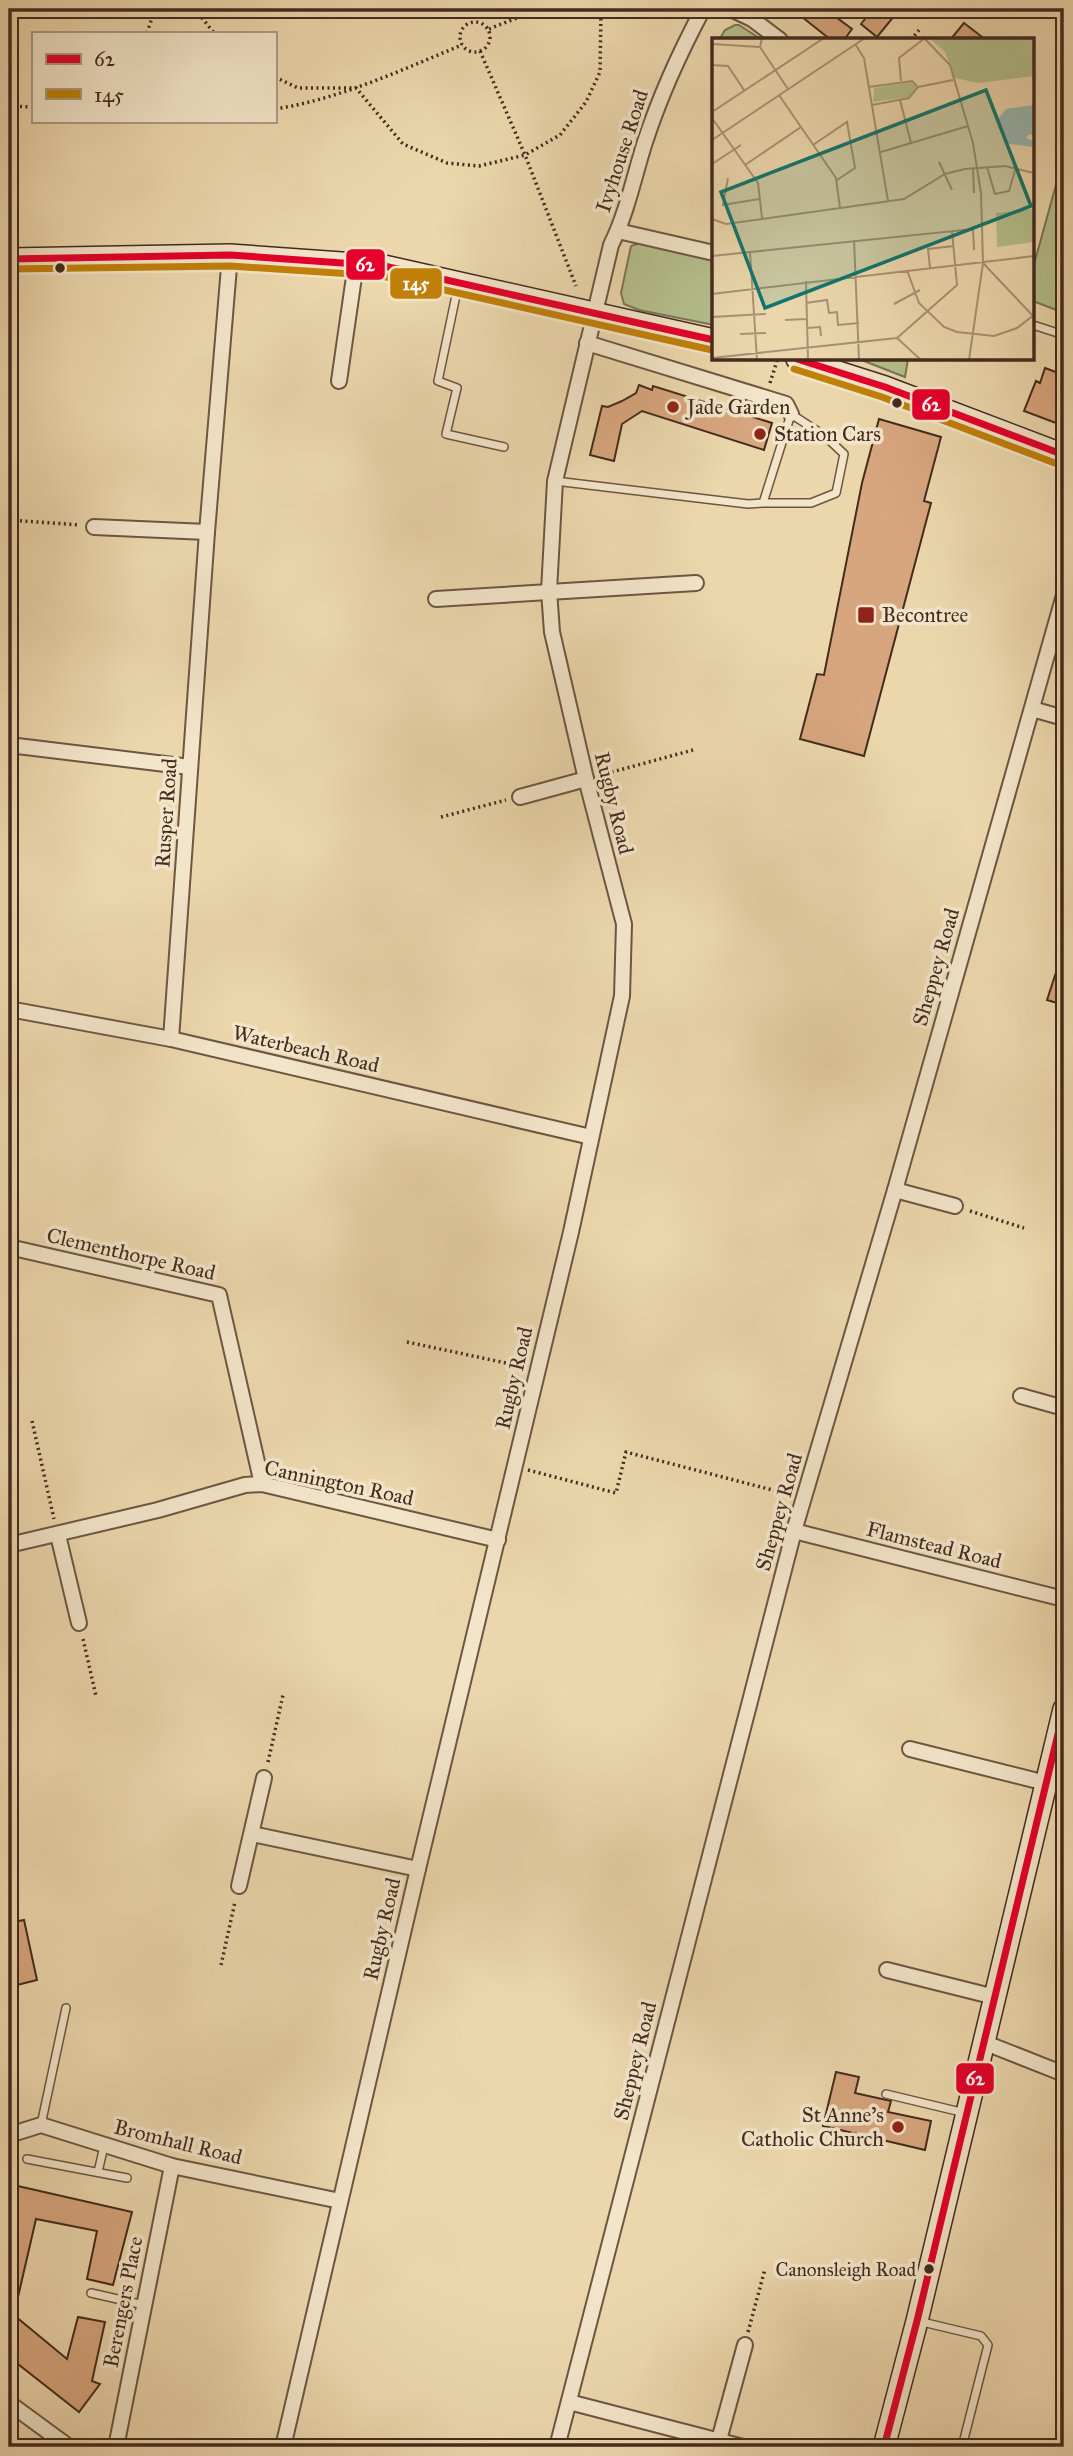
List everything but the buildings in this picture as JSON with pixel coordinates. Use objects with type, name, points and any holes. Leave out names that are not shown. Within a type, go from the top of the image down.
[{"type":"street","name":"Ivyhouse Road","points":[[595,313],[611,245],[618,231],[645,141],[667,82],[703,9]]},
{"type":"street","points":[[732,9],[752,19],[777,38]]},
{"type":"street","points":[[618,231],[712,253]]},
{"type":"street","points":[[9,259],[230,255],[384,266],[712,340]]},
{"type":"street","name":"Rusper Road","points":[[171,1039],[207,532],[230,255]]},
{"type":"street","points":[[339,381],[356,263]]},
{"type":"street","name":"Rugby Road","points":[[283,2447],[418,1869],[516,1466],[622,996],[624,924],[586,779],[552,632],[549,591],[555,481],[595,313]]},
{"type":"street","points":[[587,343],[786,404],[791,414]]},
{"type":"street","points":[[800,360],[885,387],[1064,455]]},
{"type":"street","points":[[94,527],[207,532]]},
{"type":"street","points":[[436,599],[696,583]]},
{"type":"street","name":"Sheppey Road","points":[[557,2447],[794,1531],[895,1190],[1064,595]]},
{"type":"street","points":[[1032,709],[1064,718]]},
{"type":"street","points":[[9,745],[190,767]]},
{"type":"street","points":[[520,797],[586,779]]},
{"type":"street","name":"Waterbeach Road","points":[[9,1009],[171,1039],[591,1137]]},
{"type":"street","points":[[895,1190],[955,1206]]},
{"type":"street","name":"Clementhorpe Road","points":[[9,1247],[219,1295],[262,1484]]},
{"type":"street","points":[[1021,1396],[1064,1408]]},
{"type":"street","name":"Cannington Road","points":[[9,1545],[58,1535],[245,1485],[262,1484],[498,1540]]},
{"type":"street","name":"Flamstead Road","points":[[794,1531],[1064,1599]]},
{"type":"street","points":[[58,1535],[79,1623]]},
{"type":"street","points":[[884,2447],[917,2321],[1064,1709]]},
{"type":"street","points":[[911,1749],[1046,1783]]},
{"type":"street","points":[[239,1886],[264,1778]]},
{"type":"street","points":[[252,1834],[418,1869]]},
{"type":"street","points":[[887,1970],[995,1997]]},
{"type":"street","points":[[983,2042],[1064,2074]]},
{"type":"street","points":[[9,2136],[41,2125]]},
{"type":"street","name":"Bromhall Road","points":[[41,2125],[172,2166],[340,2201]]},
{"type":"street","name":"Berengers Place","points":[[116,2447],[172,2166]]},
{"type":"street","points":[[719,2440],[745,2345]]},
{"type":"street","points":[[569,2402],[743,2447]]},
{"type":"street","points":[[9,2403],[69,2447]]},
{"type":"lane","points":[[458,282],[438,381],[457,388],[446,434],[504,447]]},
{"type":"lane","points":[[1034,325],[1064,335]]},
{"type":"lane","points":[[555,481],[748,504],[811,503],[836,493],[844,454],[825,436],[791,414],[763,503]]},
{"type":"lane","points":[[41,2125],[66,2008]]},
{"type":"lane","points":[[886,2094],[965,2113]]},
{"type":"lane","points":[[98,2172],[103,2146]]},
{"type":"lane","points":[[27,2159],[127,2178]]},
{"type":"lane","points":[[91,2293],[144,2305]]},
{"type":"lane","points":[[917,2321],[981,2336],[988,2344],[962,2447]]},
{"type":"path","points":[[147,32],[155,9]]},
{"type":"path","points":[[195,9],[213,32]]},
{"type":"path","points":[[488,29],[539,9]]},
{"type":"path","points":[[276,77],[298,88],[356,88],[403,144],[447,163],[479,166],[525,155],[560,135],[586,102],[600,72],[601,9]]},
{"type":"path","points":[[481,22],[488,29],[490,40],[480,51],[469,51],[462,45],[460,31],[467,23],[481,22]]},
{"type":"path","points":[[913,38],[919,30]]},
{"type":"path","points":[[276,109],[304,105],[356,88],[462,45]]},
{"type":"path","points":[[480,51],[525,155],[576,286],[568,288]]},
{"type":"path","points":[[9,106],[32,107]]},
{"type":"path","points":[[770,386],[778,360]]},
{"type":"path","points":[[9,520],[94,527]]},
{"type":"path","points":[[586,779],[693,750]]},
{"type":"path","points":[[440,817],[520,797]]},
{"type":"path","points":[[955,1206],[1024,1228]]},
{"type":"path","points":[[407,1342],[537,1370]]},
{"type":"path","points":[[32,1421],[58,1535]]},
{"type":"path","points":[[516,1466],[616,1493],[626,1452],[804,1497]]},
{"type":"path","points":[[79,1623],[96,1696]]},
{"type":"path","points":[[264,1778],[283,1695]]},
{"type":"path","points":[[221,1965],[239,1886]]},
{"type":"path","points":[[745,2345],[765,2269]]},
{"type":"green space","points":[[739,25],[759,38],[720,38],[725,30]]},
{"type":"green space","points":[[1064,156],[1064,313],[1034,301],[1034,264]]},
{"type":"green space","points":[[646,241],[712,257],[712,325],[639,310],[624,304],[621,293],[631,246]]},
{"type":"green space","points":[[862,360],[908,360],[905,377]]},
{"type":"water","points":[[354,9],[441,9],[413,15]]},
{"type":"transit line","name":"62","points":[[9,259],[230,255],[384,266],[712,340]]},
{"type":"transit line","name":"145","points":[[9,269],[230,266],[382,276],[712,350]]},
{"type":"transit line","name":"62","points":[[800,360],[885,387],[1064,455]]},
{"type":"transit line","name":"145","points":[[794,369],[882,397],[1060,465]]},
{"type":"transit line","name":"62","points":[[884,2447],[917,2321],[1064,1709]]},
{"type":"place","name":"Jade Garden","points":[[673,407]]},
{"type":"place","name":"Station Cars","points":[[760,434]]},
{"type":"place","name":"Becontree","points":[[866,615]]},
{"type":"place","name":"St Anne's Catholic Church","points":[[898,2127]]},
{"type":"place","name":"Canonsleigh Road","points":[[929,2269]]}]
